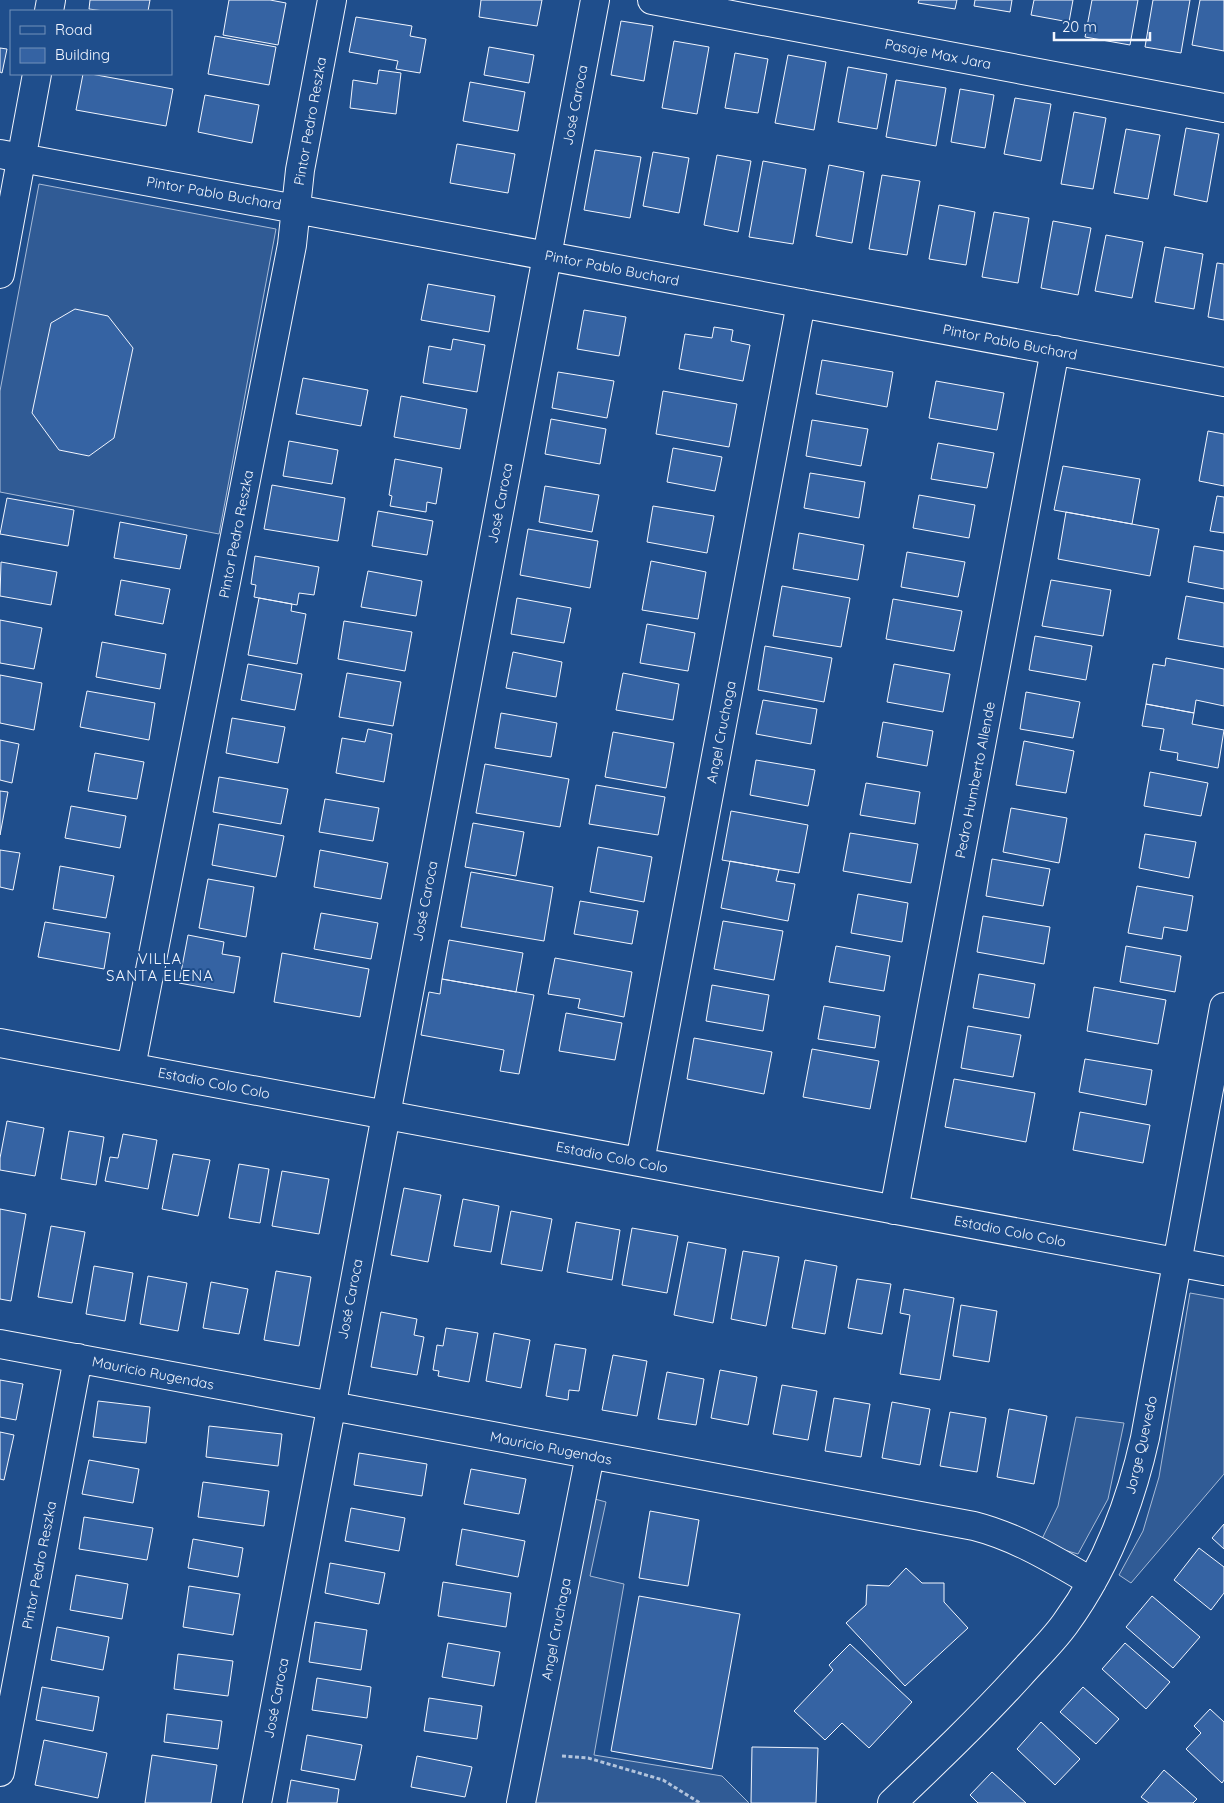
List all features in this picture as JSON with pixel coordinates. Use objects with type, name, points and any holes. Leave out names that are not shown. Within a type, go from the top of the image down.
[{"type":"street","name":"Pintor Pedro Reszka","points":[[131,1067],[292,245],[300,170],[332,0]]},
{"type":"street","name":"José Caroca","points":[[257,1803],[595,0]]},
{"type":"street","name":"Pasaje Max Jara","points":[[652,0],[1224,108]]},
{"type":"street","points":[[0,274],[11,156],[37,75]]},
{"type":"street","name":"Pintor Pablo Buchard","points":[[11,156],[1224,382]]},
{"type":"street","name":"Angel Cruchaga","points":[[640,1162],[801,303]]},
{"type":"street","name":"Pedro Humberto Allende","points":[[894,1210],[1055,350]]},
{"type":"street","name":"Jorge Quevedo","points":[[892,1803],[980,1719],[1065,1625],[1092,1582],[1118,1530],[1138,1469],[1224,1007]]},
{"type":"street","name":"Estadio Colo Colo","points":[[0,1043],[1224,1271]]},
{"type":"street","name":"Mauricio Rugendas","points":[[0,1344],[974,1526],[1007,1536],[1024,1544],[1092,1582]]},
{"type":"street","name":"Pintor Pedro Reszka","points":[[0,1772],[78,1358]]},
{"type":"street","name":"Angel Cruchaga","points":[[522,1803],[590,1455]]},
{"type":"path","points":[[531,1753],[588,1758],[663,1780],[700,1803]]},
{"type":"shaded area","points":[[39,184],[276,229],[219,534],[0,492],[0,391]]},
{"type":"shaded area","points":[[1190,1293],[1224,1299],[1224,1474],[1131,1583],[1119,1575],[1143,1531],[1159,1477]]},
{"type":"shaded area","points":[[1076,1417],[1124,1423],[1108,1499],[1078,1554],[1040,1543],[1058,1506]]},
{"type":"shaded area","points":[[591,1498],[606,1502],[590,1576],[624,1584],[594,1755],[722,1776],[749,1803],[533,1803]]},
{"type":"building","points":[[90,0],[150,0],[148,10],[89,9]]},
{"type":"building","points":[[229,0],[270,0],[286,3],[278,45],[223,35]]},
{"type":"building","points":[[481,0],[542,0],[537,26],[479,17]]},
{"type":"building","points":[[919,0],[957,0],[955,9],[918,3]]},
{"type":"building","points":[[975,0],[1012,0],[1010,12],[974,6]]},
{"type":"building","points":[[1034,0],[1073,0],[1069,22],[1031,15]]},
{"type":"building","points":[[1092,0],[1138,0],[1130,45],[1085,37]]},
{"type":"building","points":[[1153,0],[1190,0],[1181,53],[1145,47]]},
{"type":"building","points":[[1200,0],[1224,0],[1224,51],[1192,45]]},
{"type":"building","points":[[356,17],[412,26],[410,36],[426,39],[420,73],[396,69],[398,61],[349,52]]},
{"type":"building","points":[[621,21],[653,26],[644,81],[611,75]]},
{"type":"building","points":[[215,36],[276,47],[269,85],[208,74]]},
{"type":"building","points":[[674,41],[709,47],[697,114],[662,108]]},
{"type":"building","points":[[489,47],[534,55],[529,83],[484,75]]},
{"type":"building","points":[[0,48],[7,49],[2,73],[0,72]]},
{"type":"building","points":[[735,53],[768,59],[758,113],[725,108]]},
{"type":"building","points":[[788,55],[826,62],[814,130],[775,123]]},
{"type":"building","points":[[848,67],[887,74],[877,129],[838,122]]},
{"type":"building","points":[[379,70],[401,73],[396,114],[350,108],[353,80],[377,84]]},
{"type":"building","points":[[83,75],[96,75],[173,89],[166,126],[76,110]]},
{"type":"building","points":[[896,80],[946,88],[936,146],[886,137]]},
{"type":"building","points":[[470,82],[525,92],[518,131],[463,121]]},
{"type":"building","points":[[960,89],[994,95],[985,148],[951,142]]},
{"type":"building","points":[[205,95],[259,105],[252,143],[198,132]]},
{"type":"building","points":[[1015,98],[1051,104],[1041,161],[1004,154]]},
{"type":"building","points":[[1074,112],[1106,118],[1093,189],[1061,184]]},
{"type":"building","points":[[1186,128],[1219,134],[1207,202],[1174,195]]},
{"type":"building","points":[[1126,129],[1160,135],[1148,199],[1114,193]]},
{"type":"building","points":[[457,144],[515,154],[508,193],[450,183]]},
{"type":"building","points":[[595,150],[641,157],[630,218],[584,210]]},
{"type":"building","points":[[653,152],[689,158],[679,213],[643,206]]},
{"type":"building","points":[[717,155],[751,161],[738,232],[704,225]]},
{"type":"building","points":[[763,161],[806,169],[793,244],[749,237]]},
{"type":"building","points":[[829,165],[864,172],[852,243],[816,236]]},
{"type":"building","points":[[882,175],[920,181],[907,255],[869,249]]},
{"type":"building","points":[[939,205],[975,212],[966,265],[929,259]]},
{"type":"building","points":[[994,212],[1029,218],[1018,283],[982,277]]},
{"type":"building","points":[[1053,221],[1091,228],[1078,295],[1041,288]]},
{"type":"building","points":[[1106,235],[1143,242],[1132,298],[1095,291]]},
{"type":"building","points":[[1165,247],[1203,254],[1194,309],[1155,302]]},
{"type":"building","points":[[1217,263],[1224,264],[1224,320],[1208,317]]},
{"type":"building","points":[[428,284],[495,296],[489,332],[421,320]]},
{"type":"building","points":[[75,309],[108,316],[133,348],[114,438],[89,456],[59,450],[32,413],[51,323]]},
{"type":"building","points":[[584,310],[626,317],[619,356],[577,349]]},
{"type":"building","points":[[714,327],[733,330],[731,341],[750,345],[743,381],[679,369],[685,334],[712,338]]},
{"type":"building","points":[[453,339],[485,345],[477,392],[423,383],[429,346],[451,350]]},
{"type":"building","points":[[822,360],[893,372],[887,407],[816,394]]},
{"type":"building","points":[[558,372],[614,381],[607,418],[552,408]]},
{"type":"building","points":[[303,378],[368,390],[361,426],[296,414]]},
{"type":"building","points":[[936,381],[1004,393],[997,430],[929,418]]},
{"type":"building","points":[[663,391],[737,404],[729,447],[656,434]]},
{"type":"building","points":[[401,396],[467,409],[460,449],[394,437]]},
{"type":"building","points":[[551,419],[606,429],[600,464],[545,454]]},
{"type":"building","points":[[812,420],[868,429],[861,466],[806,456]]},
{"type":"building","points":[[1208,431],[1224,434],[1224,486],[1199,481]]},
{"type":"building","points":[[289,441],[338,450],[332,484],[283,476]]},
{"type":"building","points":[[938,443],[994,453],[987,488],[931,479]]},
{"type":"building","points":[[673,448],[722,457],[715,491],[667,482]]},
{"type":"building","points":[[395,459],[442,468],[436,504],[427,502],[426,512],[390,506],[392,496],[389,495]]},
{"type":"building","points":[[1063,466],[1140,479],[1132,524],[1054,510]]},
{"type":"building","points":[[810,473],[865,482],[859,518],[804,508]]},
{"type":"building","points":[[272,485],[345,498],[338,541],[264,529]]},
{"type":"building","points":[[545,486],[599,495],[592,532],[539,522]]},
{"type":"building","points":[[919,495],[975,505],[969,538],[913,528]]},
{"type":"building","points":[[1217,496],[1224,497],[1224,533],[1210,531]]},
{"type":"building","points":[[7,498],[74,510],[68,546],[0,534]]},
{"type":"building","points":[[653,506],[714,516],[707,553],[647,542]]},
{"type":"building","points":[[378,511],[433,521],[427,555],[372,546]]},
{"type":"building","points":[[1066,512],[1159,529],[1150,576],[1058,559]]},
{"type":"building","points":[[120,522],[187,535],[180,569],[114,558]]},
{"type":"building","points":[[528,529],[598,541],[590,588],[520,575]]},
{"type":"building","points":[[799,533],[864,545],[858,580],[793,569]]},
{"type":"building","points":[[1194,546],[1224,551],[1224,589],[1188,582]]},
{"type":"building","points":[[907,552],[965,562],[958,597],[901,587]]},
{"type":"building","points":[[255,556],[319,567],[314,595],[299,593],[297,605],[254,597],[256,585],[251,584]]},
{"type":"building","points":[[651,561],[706,572],[698,619],[642,610]]},
{"type":"building","points":[[1,562],[57,572],[51,605],[0,596]]},
{"type":"building","points":[[368,571],[422,581],[416,616],[361,607]]},
{"type":"building","points":[[121,580],[170,589],[163,624],[115,615]]},
{"type":"building","points":[[1051,580],[1111,590],[1103,636],[1042,626]]},
{"type":"building","points":[[782,586],[850,598],[841,647],[773,636]]},
{"type":"building","points":[[1186,596],[1224,603],[1224,647],[1178,639]]},
{"type":"building","points":[[259,598],[292,604],[291,611],[306,614],[297,664],[248,655]]},
{"type":"building","points":[[517,598],[571,608],[564,643],[511,634]]},
{"type":"building","points":[[893,599],[962,611],[954,651],[886,639]]},
{"type":"building","points":[[0,620],[42,628],[34,669],[0,663]]},
{"type":"building","points":[[344,621],[412,632],[405,671],[338,659]]},
{"type":"building","points":[[647,624],[695,633],[688,671],[640,663]]},
{"type":"building","points":[[1035,636],[1092,646],[1086,680],[1029,670]]},
{"type":"building","points":[[102,642],[166,654],[160,689],[96,677]]},
{"type":"building","points":[[765,646],[832,658],[824,702],[758,690]]},
{"type":"building","points":[[513,652],[562,662],[556,697],[506,688]]},
{"type":"building","points":[[1166,658],[1224,669],[1224,706],[1196,700],[1194,713],[1146,704],[1153,664],[1165,666]]},
{"type":"building","points":[[248,664],[302,674],[295,710],[241,700]]},
{"type":"building","points":[[894,664],[950,674],[943,712],[887,702]]},
{"type":"building","points":[[347,673],[401,682],[393,726],[339,717]]},
{"type":"building","points":[[623,673],[679,684],[673,720],[616,710]]},
{"type":"building","points":[[0,675],[42,683],[34,730],[0,723]]},
{"type":"building","points":[[87,691],[155,703],[149,740],[80,727]]},
{"type":"building","points":[[1026,692],[1080,702],[1073,738],[1020,729]]},
{"type":"building","points":[[763,700],[817,709],[811,744],[756,734]]},
{"type":"building","points":[[1146,704],[1194,713],[1192,724],[1224,730],[1218,768],[1177,760],[1178,753],[1160,750],[1164,729],[1142,726]]},
{"type":"building","points":[[501,713],[557,723],[551,757],[495,748]]},
{"type":"building","points":[[232,718],[285,727],[278,763],[226,753]]},
{"type":"building","points":[[883,722],[933,731],[927,766],[877,757]]},
{"type":"building","points":[[368,729],[392,734],[384,782],[336,773],[342,738],[365,742]]},
{"type":"building","points":[[613,732],[674,743],[666,788],[605,777]]},
{"type":"building","points":[[0,740],[19,744],[12,783],[0,780]]},
{"type":"building","points":[[1024,741],[1074,751],[1066,793],[1016,785]]},
{"type":"building","points":[[95,753],[144,762],[137,799],[88,791]]},
{"type":"building","points":[[756,760],[815,770],[808,806],[750,795]]},
{"type":"building","points":[[485,764],[569,779],[560,827],[476,813]]},
{"type":"building","points":[[1150,772],[1208,783],[1201,816],[1144,806]]},
{"type":"building","points":[[219,777],[288,789],[281,824],[213,812]]},
{"type":"building","points":[[866,783],[920,792],[915,824],[860,815]]},
{"type":"building","points":[[596,785],[665,797],[658,835],[589,824]]},
{"type":"building","points":[[0,791],[8,792],[0,835]]},
{"type":"building","points":[[325,799],[379,808],[373,841],[319,832]]},
{"type":"building","points":[[71,806],[126,816],[120,848],[65,838]]},
{"type":"building","points":[[1011,808],[1067,818],[1059,863],[1003,852]]},
{"type":"building","points":[[731,811],[808,825],[799,873],[722,860]]},
{"type":"building","points":[[473,823],[524,832],[516,876],[465,867]]},
{"type":"building","points":[[219,824],[284,836],[276,877],[212,865]]},
{"type":"building","points":[[850,833],[918,844],[911,883],[843,871]]},
{"type":"building","points":[[1145,834],[1196,842],[1189,878],[1139,868]]},
{"type":"building","points":[[598,847],[652,857],[644,902],[590,892]]},
{"type":"building","points":[[0,850],[20,853],[13,890],[0,887]]},
{"type":"building","points":[[320,850],[388,863],[381,899],[314,887]]},
{"type":"building","points":[[992,859],[1050,869],[1043,906],[986,896]]},
{"type":"building","points":[[730,861],[779,870],[776,881],[795,884],[788,921],[721,908]]},
{"type":"building","points":[[60,866],[114,876],[106,918],[53,909]]},
{"type":"building","points":[[471,872],[553,887],[544,941],[461,927]]},
{"type":"building","points":[[208,879],[254,887],[246,937],[199,928]]},
{"type":"building","points":[[1137,886],[1193,896],[1187,931],[1164,927],[1162,939],[1128,933]]},
{"type":"building","points":[[858,894],[908,903],[902,942],[851,933]]},
{"type":"building","points":[[580,901],[638,911],[632,944],[574,934]]},
{"type":"building","points":[[321,913],[378,923],[371,959],[314,949]]},
{"type":"building","points":[[983,916],[1050,927],[1044,964],[977,952]]},
{"type":"building","points":[[723,921],[783,931],[774,980],[714,969]]},
{"type":"building","points":[[45,922],[110,933],[104,969],[38,957]]},
{"type":"building","points":[[188,935],[224,942],[222,954],[240,957],[234,993],[179,983]]},
{"type":"building","points":[[449,940],[523,953],[516,992],[442,979]]},
{"type":"building","points":[[836,946],[890,956],[884,991],[829,982]]},
{"type":"building","points":[[1126,946],[1181,956],[1175,992],[1120,982]]},
{"type":"building","points":[[282,953],[369,969],[360,1017],[274,1002]]},
{"type":"building","points":[[555,958],[632,972],[624,1017],[578,1008],[580,999],[548,994]]},
{"type":"building","points":[[979,974],[1035,984],[1029,1018],[973,1008]]},
{"type":"building","points":[[442,979],[534,995],[519,1074],[500,1071],[504,1050],[421,1035],[429,992],[440,994]]},
{"type":"building","points":[[712,985],[769,995],[763,1031],[706,1021]]},
{"type":"building","points":[[1094,987],[1166,1000],[1158,1044],[1087,1031]]},
{"type":"building","points":[[824,1006],[880,1016],[875,1048],[818,1039]]},
{"type":"building","points":[[566,1013],[622,1023],[615,1060],[559,1051]]},
{"type":"building","points":[[968,1026],[1021,1035],[1013,1077],[961,1068]]},
{"type":"building","points":[[694,1038],[772,1052],[764,1094],[687,1079]]},
{"type":"building","points":[[812,1049],[879,1061],[870,1109],[803,1097]]},
{"type":"building","points":[[1085,1059],[1152,1070],[1146,1105],[1079,1092]]},
{"type":"building","points":[[954,1079],[1035,1093],[1026,1142],[945,1127]]},
{"type":"building","points":[[1080,1112],[1150,1125],[1143,1163],[1073,1150]]},
{"type":"building","points":[[7,1121],[44,1128],[35,1176],[0,1170],[0,1158]]},
{"type":"building","points":[[69,1131],[104,1137],[96,1185],[61,1179]]},
{"type":"building","points":[[123,1134],[157,1140],[148,1189],[105,1181],[110,1157],[118,1158]]},
{"type":"building","points":[[173,1154],[210,1160],[198,1216],[162,1209]]},
{"type":"building","points":[[239,1164],[269,1169],[260,1223],[229,1218]]},
{"type":"building","points":[[282,1171],[329,1179],[319,1234],[272,1226]]},
{"type":"building","points":[[404,1188],[441,1195],[428,1262],[391,1255]]},
{"type":"building","points":[[463,1199],[499,1206],[491,1252],[454,1246]]},
{"type":"building","points":[[0,1209],[26,1214],[11,1301],[0,1299]]},
{"type":"building","points":[[511,1211],[552,1219],[542,1271],[501,1264]]},
{"type":"building","points":[[576,1222],[620,1230],[612,1280],[567,1272]]},
{"type":"building","points":[[51,1226],[85,1232],[72,1303],[38,1297]]},
{"type":"building","points":[[632,1228],[678,1236],[667,1293],[622,1285]]},
{"type":"building","points":[[688,1242],[726,1249],[713,1323],[674,1315]]},
{"type":"building","points":[[743,1251],[779,1257],[766,1326],[731,1319]]},
{"type":"building","points":[[805,1260],[837,1266],[825,1334],[792,1328]]},
{"type":"building","points":[[94,1266],[133,1273],[125,1321],[86,1314]]},
{"type":"building","points":[[276,1271],[311,1277],[299,1346],[264,1340]]},
{"type":"building","points":[[148,1276],[187,1283],[178,1331],[140,1324]]},
{"type":"building","points":[[857,1279],[891,1284],[882,1334],[848,1328]]},
{"type":"building","points":[[211,1282],[248,1289],[239,1334],[203,1328]]},
{"type":"building","points":[[904,1289],[954,1298],[940,1380],[900,1374],[910,1315],[900,1313]]},
{"type":"building","points":[[961,1305],[997,1311],[989,1362],[953,1356]]},
{"type":"building","points":[[381,1312],[417,1319],[414,1335],[424,1337],[417,1375],[371,1367]]},
{"type":"building","points":[[446,1328],[478,1333],[469,1382],[438,1376],[439,1371],[433,1370],[437,1345],[443,1346]]},
{"type":"building","points":[[494,1333],[530,1340],[521,1388],[486,1381]]},
{"type":"building","points":[[555,1344],[586,1349],[579,1391],[569,1390],[568,1400],[546,1396]]},
{"type":"building","points":[[613,1355],[647,1361],[637,1416],[602,1410]]},
{"type":"building","points":[[720,1370],[757,1377],[748,1425],[711,1418]]},
{"type":"building","points":[[667,1372],[704,1379],[696,1425],[658,1419]]},
{"type":"building","points":[[0,1380],[23,1384],[16,1420],[0,1417]]},
{"type":"building","points":[[782,1385],[817,1391],[808,1440],[773,1434]]},
{"type":"building","points":[[834,1398],[870,1404],[861,1457],[825,1451]]},
{"type":"building","points":[[98,1401],[150,1407],[146,1443],[93,1437]]},
{"type":"building","points":[[892,1402],[930,1409],[920,1465],[882,1458]]},
{"type":"building","points":[[1009,1409],[1047,1416],[1034,1484],[997,1477]]},
{"type":"building","points":[[950,1412],[986,1418],[977,1472],[940,1466]]},
{"type":"building","points":[[209,1426],[282,1434],[278,1466],[206,1457]]},
{"type":"building","points":[[0,1432],[14,1435],[4,1480],[0,1479]]},
{"type":"building","points":[[359,1453],[427,1464],[422,1496],[354,1485]]},
{"type":"building","points":[[89,1460],[139,1469],[133,1503],[82,1494]]},
{"type":"building","points":[[471,1469],[526,1479],[519,1514],[464,1504]]},
{"type":"building","points":[[203,1482],[269,1491],[264,1526],[198,1517]]},
{"type":"building","points":[[351,1508],[405,1518],[399,1551],[345,1541]]},
{"type":"building","points":[[650,1511],[699,1520],[688,1586],[639,1578]]},
{"type":"building","points":[[84,1517],[153,1528],[147,1560],[79,1549]]},
{"type":"building","points":[[1224,1524],[1224,1549],[1212,1538]]},
{"type":"building","points":[[462,1529],[525,1541],[518,1577],[456,1565]]},
{"type":"building","points":[[193,1539],[243,1548],[238,1577],[188,1568]]},
{"type":"building","points":[[1199,1548],[1224,1567],[1224,1593],[1211,1610],[1174,1580]]},
{"type":"building","points":[[330,1563],[385,1573],[379,1604],[325,1593]]},
{"type":"building","points":[[906,1568],[922,1583],[944,1583],[944,1602],[968,1628],[905,1686],[846,1623],[866,1605],[867,1585],[889,1586]]},
{"type":"building","points":[[76,1575],[128,1584],[122,1619],[70,1610]]},
{"type":"building","points":[[443,1582],[511,1593],[506,1627],[438,1616]]},
{"type":"building","points":[[189,1586],[240,1594],[233,1635],[183,1627]]},
{"type":"building","points":[[639,1596],[740,1614],[712,1769],[611,1751]]},
{"type":"building","points":[[1152,1596],[1200,1637],[1173,1668],[1126,1627]]},
{"type":"building","points":[[315,1622],[367,1630],[361,1670],[309,1662]]},
{"type":"building","points":[[57,1627],[109,1637],[103,1670],[51,1660]]},
{"type":"building","points":[[448,1643],[500,1652],[494,1686],[442,1677]]},
{"type":"building","points":[[1125,1643],[1170,1682],[1146,1709],[1102,1669]]},
{"type":"building","points":[[850,1644],[912,1702],[869,1748],[842,1723],[825,1740],[794,1711],[833,1670],[829,1665]]},
{"type":"building","points":[[178,1654],[233,1661],[228,1696],[174,1689]]},
{"type":"building","points":[[317,1678],[371,1687],[367,1718],[312,1710]]},
{"type":"building","points":[[42,1687],[99,1697],[93,1731],[36,1720]]},
{"type":"building","points":[[1083,1687],[1119,1719],[1096,1744],[1060,1712]]},
{"type":"building","points":[[429,1698],[482,1706],[477,1739],[424,1731]]},
{"type":"building","points":[[1210,1709],[1224,1722],[1224,1780],[1222,1783],[1186,1749],[1201,1733],[1194,1726]]},
{"type":"building","points":[[167,1714],[222,1721],[218,1749],[164,1742]]},
{"type":"building","points":[[1041,1722],[1080,1759],[1055,1785],[1017,1749]]},
{"type":"building","points":[[307,1735],[362,1745],[355,1780],[301,1770]]},
{"type":"building","points":[[44,1740],[107,1753],[98,1798],[35,1785]]},
{"type":"building","points":[[752,1747],[818,1748],[816,1803],[751,1803]]},
{"type":"building","points":[[152,1755],[217,1765],[211,1803],[145,1803]]},
{"type":"building","points":[[417,1756],[472,1767],[465,1797],[411,1787]]},
{"type":"building","points":[[1164,1770],[1197,1799],[1193,1803],[1149,1803],[1141,1797]]},
{"type":"building","points":[[992,1772],[1026,1803],[978,1803],[970,1795]]},
{"type":"building","points":[[291,1780],[339,1789],[337,1803],[287,1803]]},
{"type":"district","name":"VILLA SANTA ELENA","points":[[160,966]]}]
